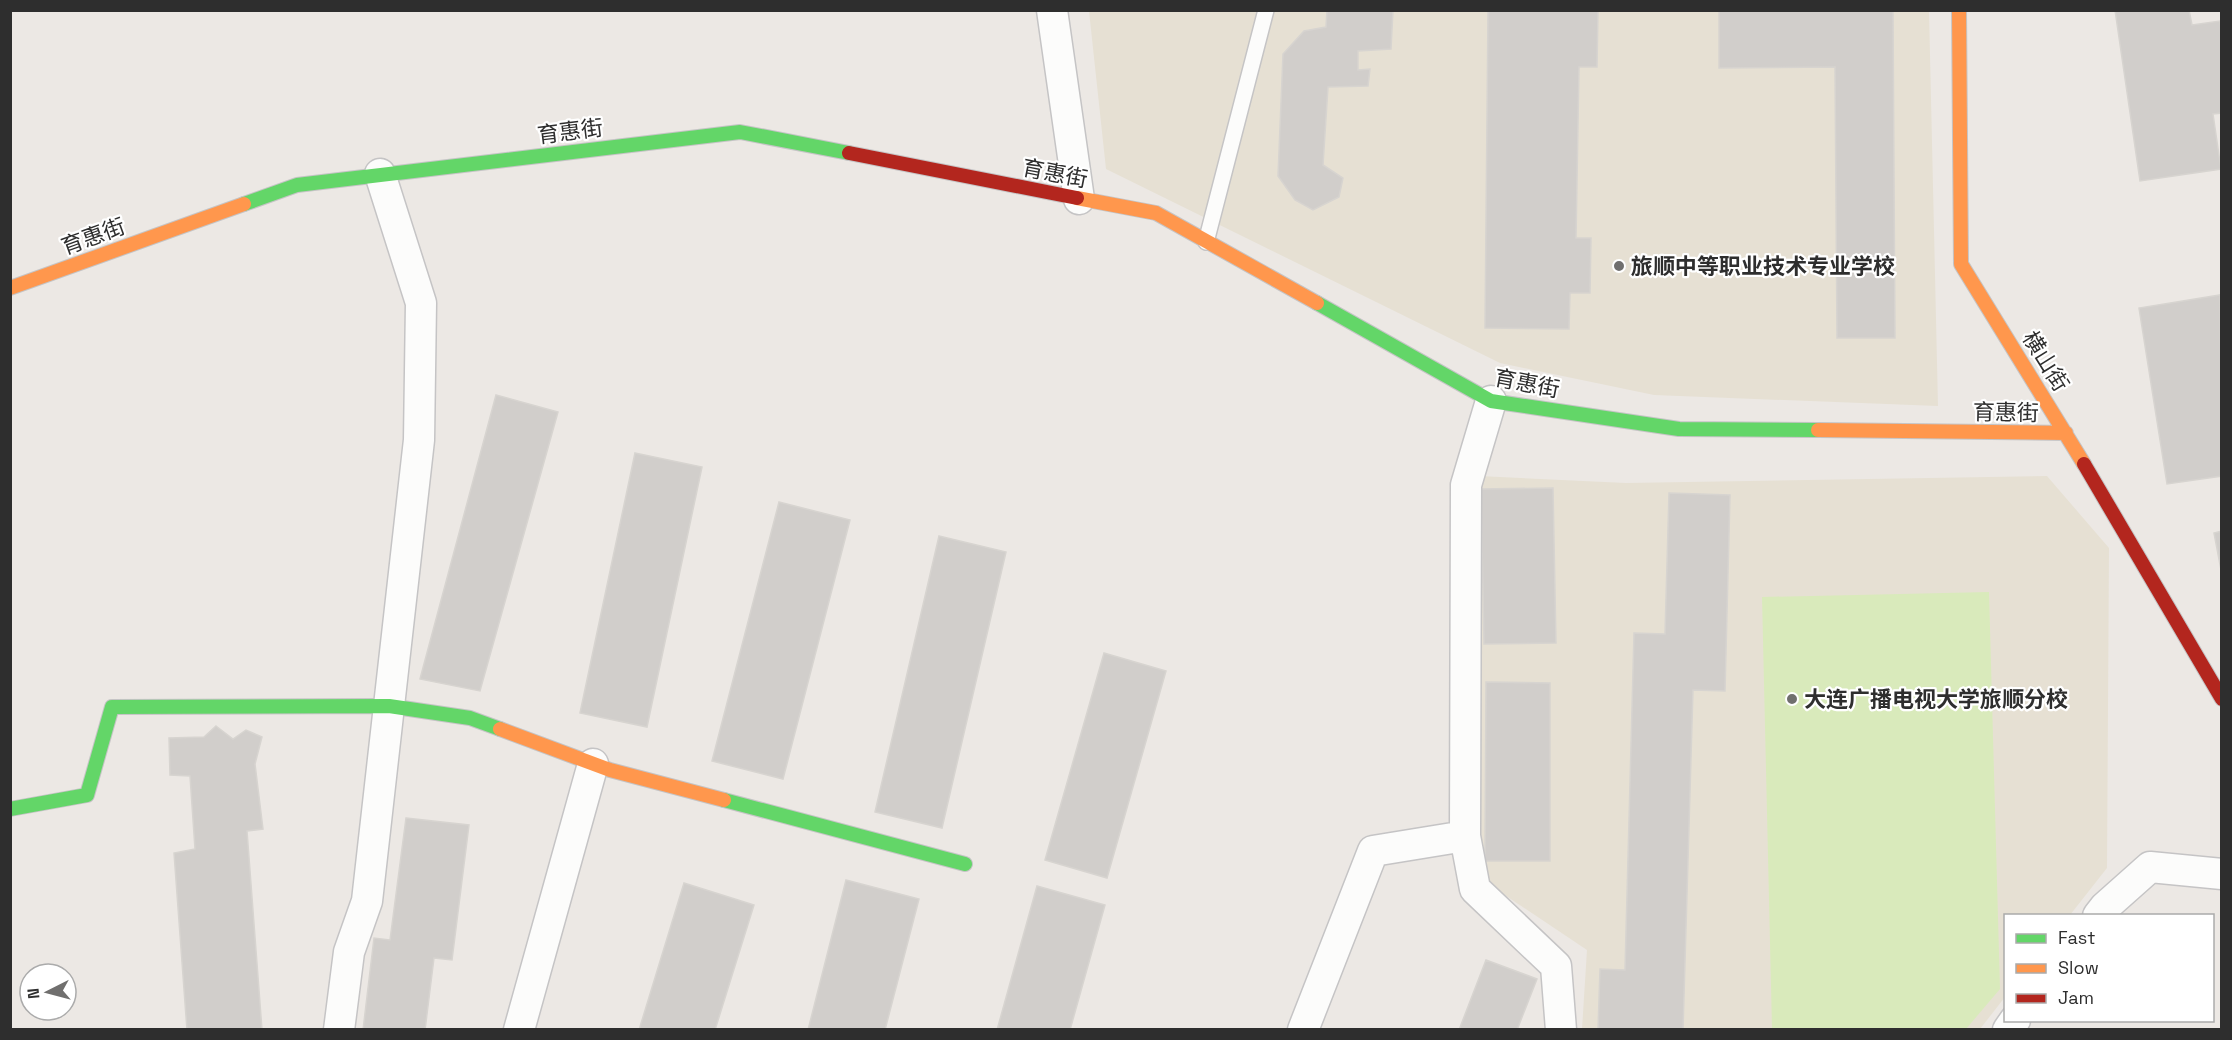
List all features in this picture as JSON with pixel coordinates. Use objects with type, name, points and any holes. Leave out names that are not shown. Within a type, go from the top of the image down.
[{"type":"street","points":[[1052,10],[1079,199]]},
{"type":"street","name":"横山街","points":[[1959,10],[1961,264],[2066,433],[2222,699]]},
{"type":"street","name":"育惠街","points":[[10,288],[297,185],[740,132],[1156,213],[1491,401],[1679,429],[2066,433]]},
{"type":"street","points":[[339,1029],[349,952],[367,901],[419,440],[421,303],[380,174]]},
{"type":"street","points":[[1491,401],[1466,485],[1465,836],[1475,889],[1556,966],[1561,1029]]},
{"type":"street","points":[[10,809],[87,795],[112,707],[389,706],[470,718],[610,770],[964,864]]},
{"type":"street","points":[[519,1029],[593,764]]},
{"type":"street","points":[[1303,1029],[1373,850],[1465,836]]},
{"type":"street","points":[[2099,914],[2150,867],[2222,874]]},
{"type":"lane","points":[[1206,242],[1266,10]]},
{"type":"shaded area","name":"旅顺中等职业技术专业学校","points":[[1089,11],[1929,11],[1938,406],[1654,395],[1500,363],[1106,169]]},
{"type":"shaded area","name":"大连广播电视大学旅顺分校","points":[[1479,476],[1626,483],[2047,476],[2109,548],[2107,868],[2071,914],[2004,914],[2004,998],[1980,1029],[1582,1029],[1587,950],[1481,879],[1478,850]]},
{"type":"green space","points":[[1989,592],[2000,989],[1966,1029],[1772,1029],[1762,597]]},
{"type":"building","points":[[1327,10],[1393,10],[1391,49],[1358,51],[1358,70],[1370,69],[1368,86],[1328,87],[1323,165],[1343,178],[1339,197],[1313,210],[1295,200],[1278,176],[1283,54],[1304,31],[1326,27]]},
{"type":"building","points":[[1488,10],[1598,10],[1597,67],[1579,67],[1576,238],[1591,238],[1590,293],[1570,293],[1569,329],[1485,328]]},
{"type":"building","points":[[1719,10],[1893,10],[1895,338],[1837,338],[1835,67],[1719,68]]},
{"type":"building","points":[[2115,10],[2189,10],[2192,25],[2220,21],[2222,113],[2213,114],[2221,169],[2140,181]]},
{"type":"building","points":[[2220,295],[2222,476],[2167,484],[2139,308]]},
{"type":"building","points":[[496,395],[558,412],[480,691],[420,679]]},
{"type":"building","points":[[635,453],[702,467],[647,727],[580,713]]},
{"type":"building","points":[[1553,488],[1556,643],[1484,644],[1481,489]]},
{"type":"building","points":[[1669,493],[1730,495],[1725,691],[1693,690],[1683,1030],[1598,1030],[1600,969],[1625,970],[1634,633],[1665,634]]},
{"type":"building","points":[[779,502],[850,520],[783,779],[712,761]]},
{"type":"building","points":[[2222,531],[2222,575],[2214,533]]},
{"type":"building","points":[[939,536],[1006,552],[942,828],[875,812]]},
{"type":"building","points":[[1104,653],[1166,671],[1107,878],[1045,860]]},
{"type":"building","points":[[1486,682],[1550,683],[1550,861],[1485,861]]},
{"type":"building","points":[[216,726],[233,739],[246,730],[262,737],[255,764],[263,829],[247,831],[262,1030],[187,1030],[174,853],[195,849],[190,776],[170,775],[169,738],[204,737]]},
{"type":"building","points":[[406,818],[469,825],[452,960],[434,958],[425,1030],[363,1030],[374,938],[390,940]]},
{"type":"building","points":[[846,880],[919,899],[885,1030],[808,1030]]},
{"type":"building","points":[[684,883],[754,905],[715,1030],[639,1030]]},
{"type":"building","points":[[1037,886],[1105,905],[1070,1030],[997,1030]]},
{"type":"building","points":[[1486,960],[1537,979],[1517,1030],[1459,1030]]},
{"type":"traffic: fast","points":[[244,204],[297,185],[740,132],[849,153]]},
{"type":"traffic: fast","points":[[1317,303],[1491,401],[1679,429],[1818,430]]},
{"type":"traffic: fast","points":[[10,809],[87,795],[112,707],[389,706],[470,718],[500,729]]},
{"type":"traffic: fast","points":[[724,800],[965,864]]},
{"type":"traffic: slow","points":[[1959,10],[1961,264],[2084,464]]},
{"type":"traffic: slow","points":[[1077,198],[1156,213],[1317,303]]},
{"type":"traffic: slow","points":[[10,288],[244,204]]},
{"type":"traffic: slow","points":[[1818,430],[2066,433]]},
{"type":"traffic: slow","points":[[500,729],[610,770],[724,800]]},
{"type":"traffic: jam","points":[[849,153],[1077,198]]},
{"type":"traffic: jam","points":[[2084,464],[2222,699]]},
{"type":"place","name":"旅顺中等职业技术专业学校","points":[[1619,266]]},
{"type":"place","name":"大连广播电视大学旅顺分校","points":[[1792,699]]}]
